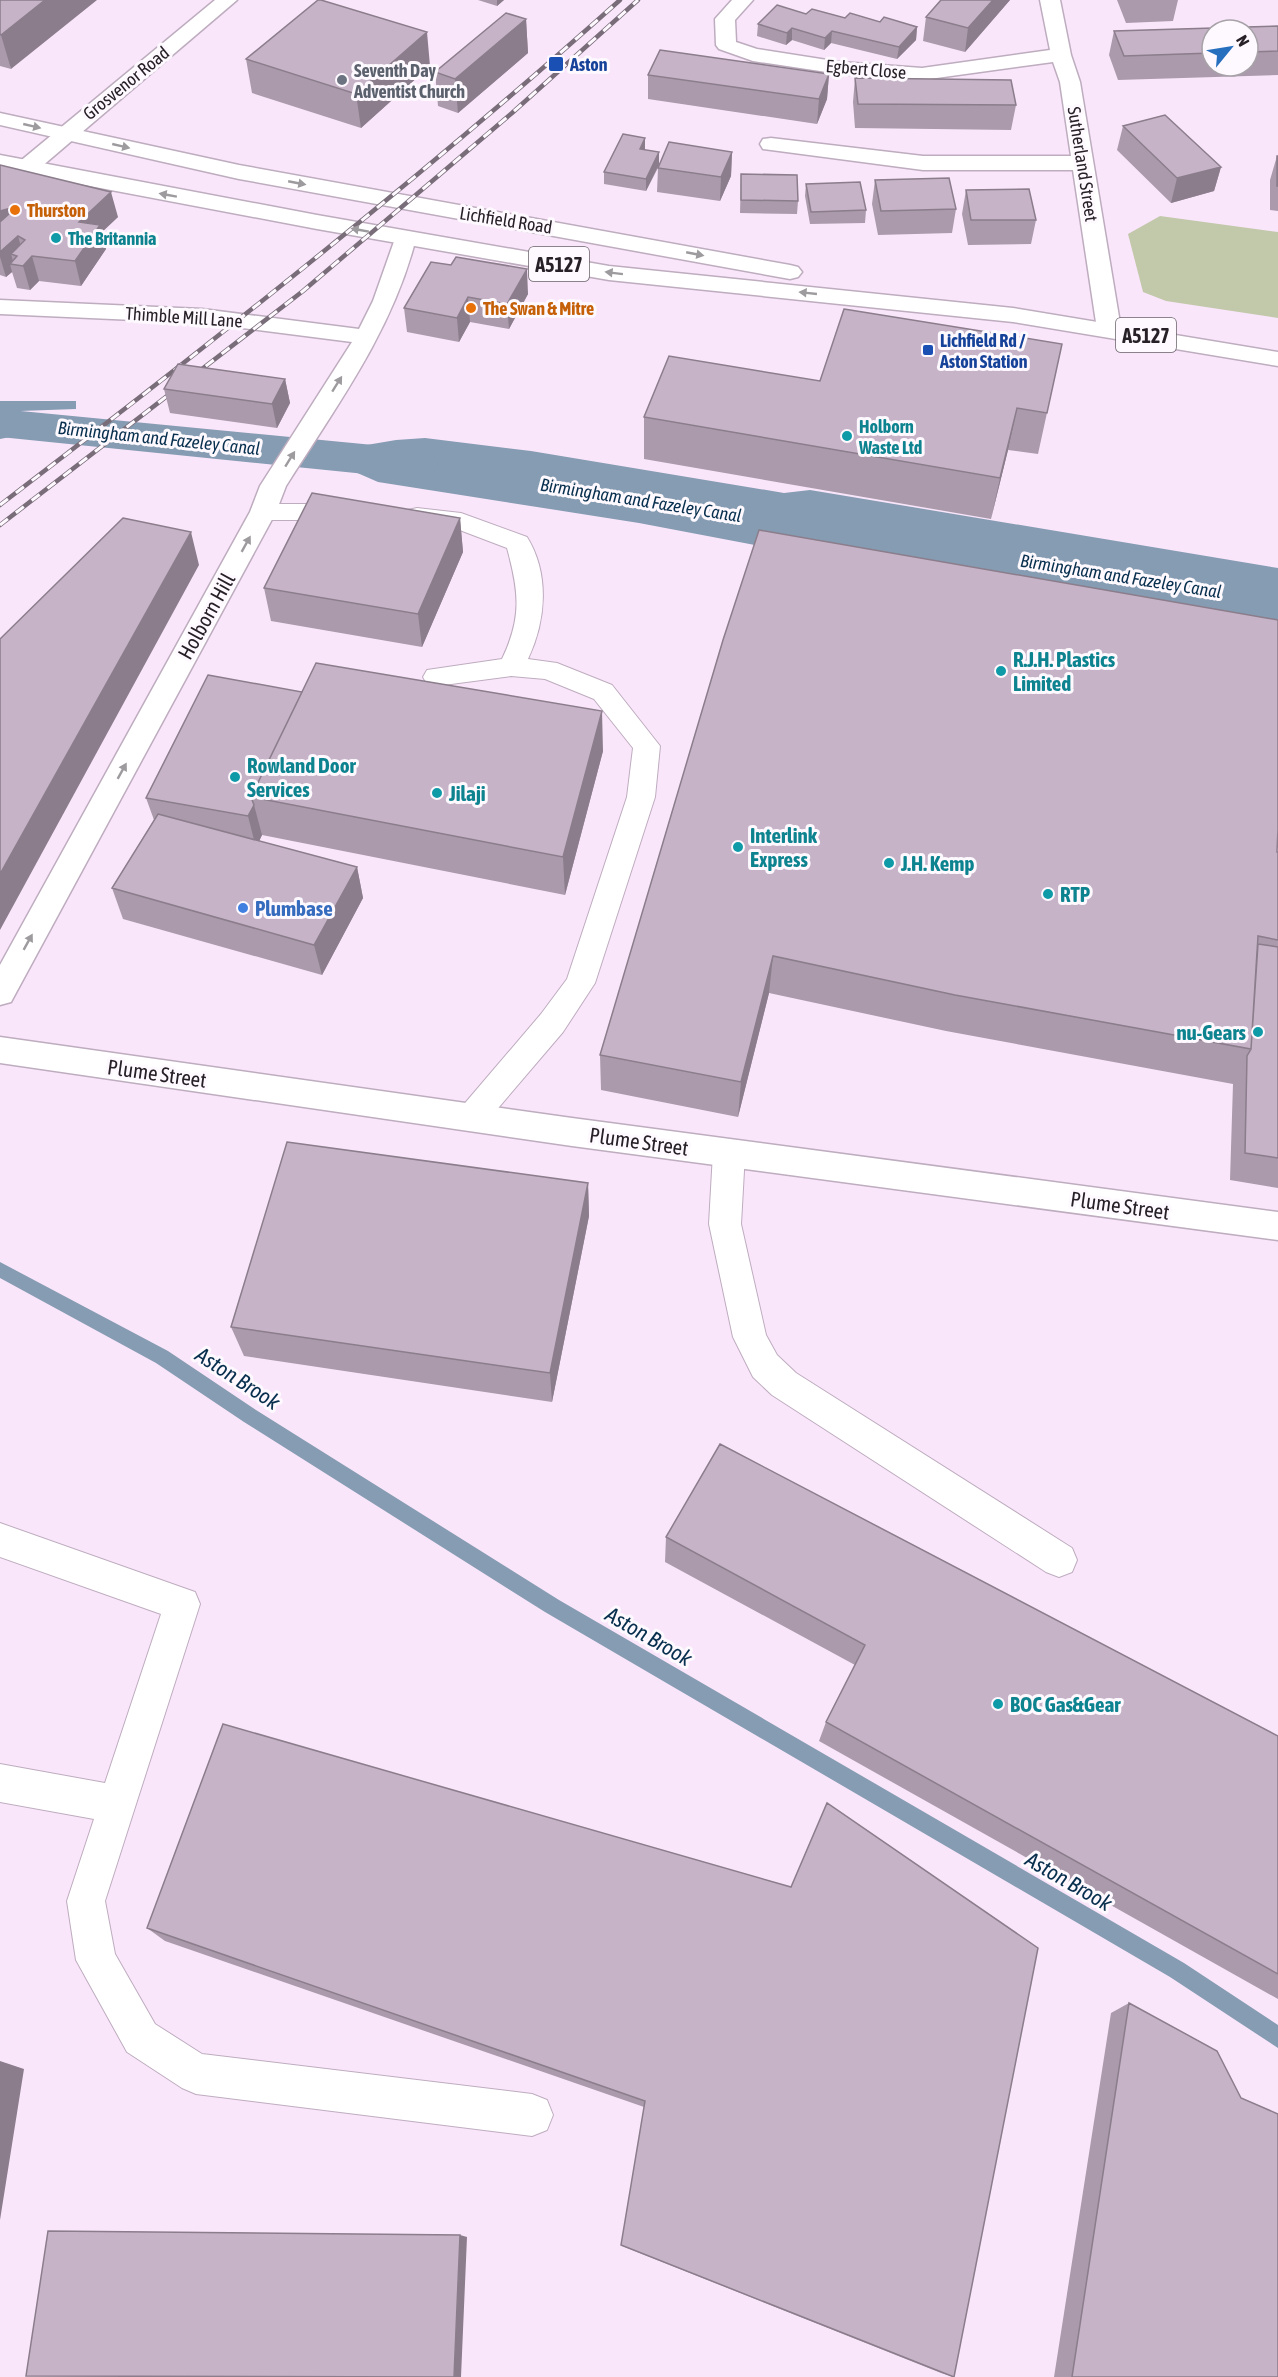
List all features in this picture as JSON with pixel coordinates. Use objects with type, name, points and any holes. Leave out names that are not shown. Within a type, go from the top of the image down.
[{"type":"street","name":"Grosvenor Road","points":[[26,168],[227,0]]},
{"type":"street","name":"Egbert Close","points":[[743,0],[725,19],[726,45],[753,55],[840,68],[922,74],[1060,55]]},
{"type":"street","name":"Sutherland Street","points":[[1050,0],[1060,55],[1070,82],[1109,328]]},
{"type":"street","name":"Lichfield Road","points":[[0,119],[261,176],[584,233],[1013,315]]},
{"type":"street","points":[[771,144],[923,163],[1082,163]]},
{"type":"street","name":"Lichfield Road","points":[[0,162],[405,238],[609,273],[1013,315],[1109,328],[1278,359]]},
{"type":"street","name":"Holborn Hill","points":[[0,993],[263,512],[273,486],[366,337],[400,266],[405,238]]},
{"type":"street","name":"Thimble Mill Lane","points":[[0,307],[202,316],[366,337]]},
{"type":"street","name":"Plume Street","points":[[0,1050],[729,1154],[1278,1226]]},
{"type":"lane","points":[[263,512],[379,512],[461,521],[518,543],[532,593],[528,634],[511,667]]},
{"type":"lane","points":[[436,677],[511,667],[548,670],[603,692],[646,746],[641,797],[580,983],[552,1023],[471,1118]]},
{"type":"lane","points":[[729,1154],[725,1224],[750,1337],[765,1366],[784,1384],[1059,1560]]},
{"type":"lane","points":[[0,1540],[182,1604],[86,1900],[96,1960],[141,2038],[196,2074],[532,2115]]},
{"type":"lane","points":[[0,1783],[118,1804]]},
{"type":"green space","points":[[1160,216],[1278,232],[1278,318],[1166,301],[1143,292],[1128,234]]},
{"type":"water","points":[[0,401],[76,401],[76,409],[20,411],[56,428],[0,439]]},
{"type":"water","points":[[425,438],[531,451],[784,493],[810,490],[1278,568],[1278,645],[639,523],[378,482],[330,461],[337,450],[396,440]]},
{"type":"building","points":[[0,0],[45,0],[1,35]]},
{"type":"building","points":[[318,0],[427,32],[356,94],[246,59]]},
{"type":"building","points":[[941,0],[993,0],[968,28],[926,17]]},
{"type":"building","points":[[777,5],[806,14],[812,9],[845,18],[850,13],[880,22],[884,17],[917,27],[899,47],[832,31],[825,38],[792,28],[787,33],[758,24]]},
{"type":"building","points":[[506,13],[526,19],[455,79],[435,72]]},
{"type":"building","points":[[1278,26],[1278,51],[1260,52],[1260,27]]},
{"type":"building","points":[[1200,28],[1200,53],[1124,56],[1114,31]]},
{"type":"building","points":[[660,50],[829,74],[819,99],[648,75]]},
{"type":"building","points":[[855,78],[1011,80],[1016,105],[858,104]]},
{"type":"building","points":[[1165,115],[1221,167],[1177,178],[1123,126]]},
{"type":"building","points":[[623,134],[645,138],[640,149],[659,152],[646,179],[604,172]]},
{"type":"building","points":[[669,142],[732,152],[721,177],[658,168]]},
{"type":"building","points":[[1278,156],[1278,186],[1277,186]]},
{"type":"building","points":[[0,165],[111,192],[79,222],[100,225],[75,261],[32,256],[23,266],[10,264],[17,256],[11,254],[25,240],[18,236],[0,252],[0,222],[18,206],[0,211]]},
{"type":"building","points":[[741,174],[797,175],[798,201],[741,200]]},
{"type":"building","points":[[949,178],[956,209],[881,211],[875,180]]},
{"type":"building","points":[[860,182],[866,210],[811,212],[806,184]]},
{"type":"building","points":[[1029,189],[1036,220],[971,220],[966,190]]},
{"type":"building","points":[[456,257],[527,269],[507,304],[468,297],[457,318],[404,308],[431,262],[451,265]]},
{"type":"building","points":[[844,309],[1062,344],[1047,413],[1017,408],[1000,478],[644,417],[669,356],[820,381]]},
{"type":"building","points":[[178,364],[285,379],[272,404],[164,389]]},
{"type":"building","points":[[312,493],[460,518],[418,614],[264,588]]},
{"type":"building","points":[[123,518],[191,532],[0,874],[0,639]]},
{"type":"building","points":[[759,530],[1278,620],[1278,940],[1258,936],[1251,1049],[955,995],[773,956],[741,1082],[600,1055],[723,640]]},
{"type":"building","name":"Jilaji","points":[[316,663],[602,711],[563,857],[251,797]]},
{"type":"building","points":[[208,675],[302,692],[251,797],[254,805],[248,816],[146,798]]},
{"type":"building","points":[[158,814],[357,867],[314,945],[112,888]]},
{"type":"building","points":[[1258,944],[1278,947],[1278,1158],[1245,1153],[1247,1056],[1251,1049]]},
{"type":"building","points":[[287,1142],[588,1183],[550,1373],[231,1327]]},
{"type":"building","name":"BOC Gas&Gear","points":[[720,1444],[1278,1736],[1278,1974],[826,1722],[865,1645],[666,1537]]},
{"type":"building","points":[[223,1724],[791,1887],[827,1803],[1038,1948],[954,2377],[621,2245],[645,2101],[147,1928]]},
{"type":"building","points":[[1129,2003],[1217,2051],[1241,2098],[1278,2114],[1278,2377],[1072,2377]]},
{"type":"building","points":[[48,2231],[460,2235],[454,2377],[26,2376]]},
{"type":"waterway","name":"Birmingham and Fazeley Canal","points":[[0,423],[415,464]]},
{"type":"waterway","name":"Aston Brook","points":[[0,1269],[162,1357],[250,1416],[552,1606],[1177,1970],[1278,2037]]},
{"type":"railway","points":[[0,505],[315,258],[469,131],[620,0]]},
{"type":"railway","points":[[0,525],[303,291],[512,113],[638,0]]},
{"type":"place","name":"Aston","points":[[556,64]]},
{"type":"place","name":"Seventh Day Adventist Church","points":[[342,80]]},
{"type":"place","name":"Thurston","points":[[15,210]]},
{"type":"place","name":"The Britannia","points":[[56,238]]},
{"type":"place","name":"The Swan & Mitre","points":[[471,308]]},
{"type":"place","name":"Lichfield Rd / Aston Station","points":[[928,350]]},
{"type":"place","name":"Holborn Waste Ltd","points":[[847,436]]},
{"type":"place","name":"R.J.H. Plastics Limited","points":[[1001,671]]},
{"type":"place","name":"Rowland Door Services","points":[[235,777]]},
{"type":"place","name":"Jilaji","points":[[437,793]]},
{"type":"place","name":"Interlink Express","points":[[738,847]]},
{"type":"place","name":"J.H. Kemp","points":[[889,863]]},
{"type":"place","name":"RTP","points":[[1048,894]]},
{"type":"place","name":"Plumbase","points":[[243,908]]},
{"type":"place","name":"nu-Gears","points":[[1258,1032]]},
{"type":"place","name":"BOC Gas&Gear","points":[[998,1704]]}]
